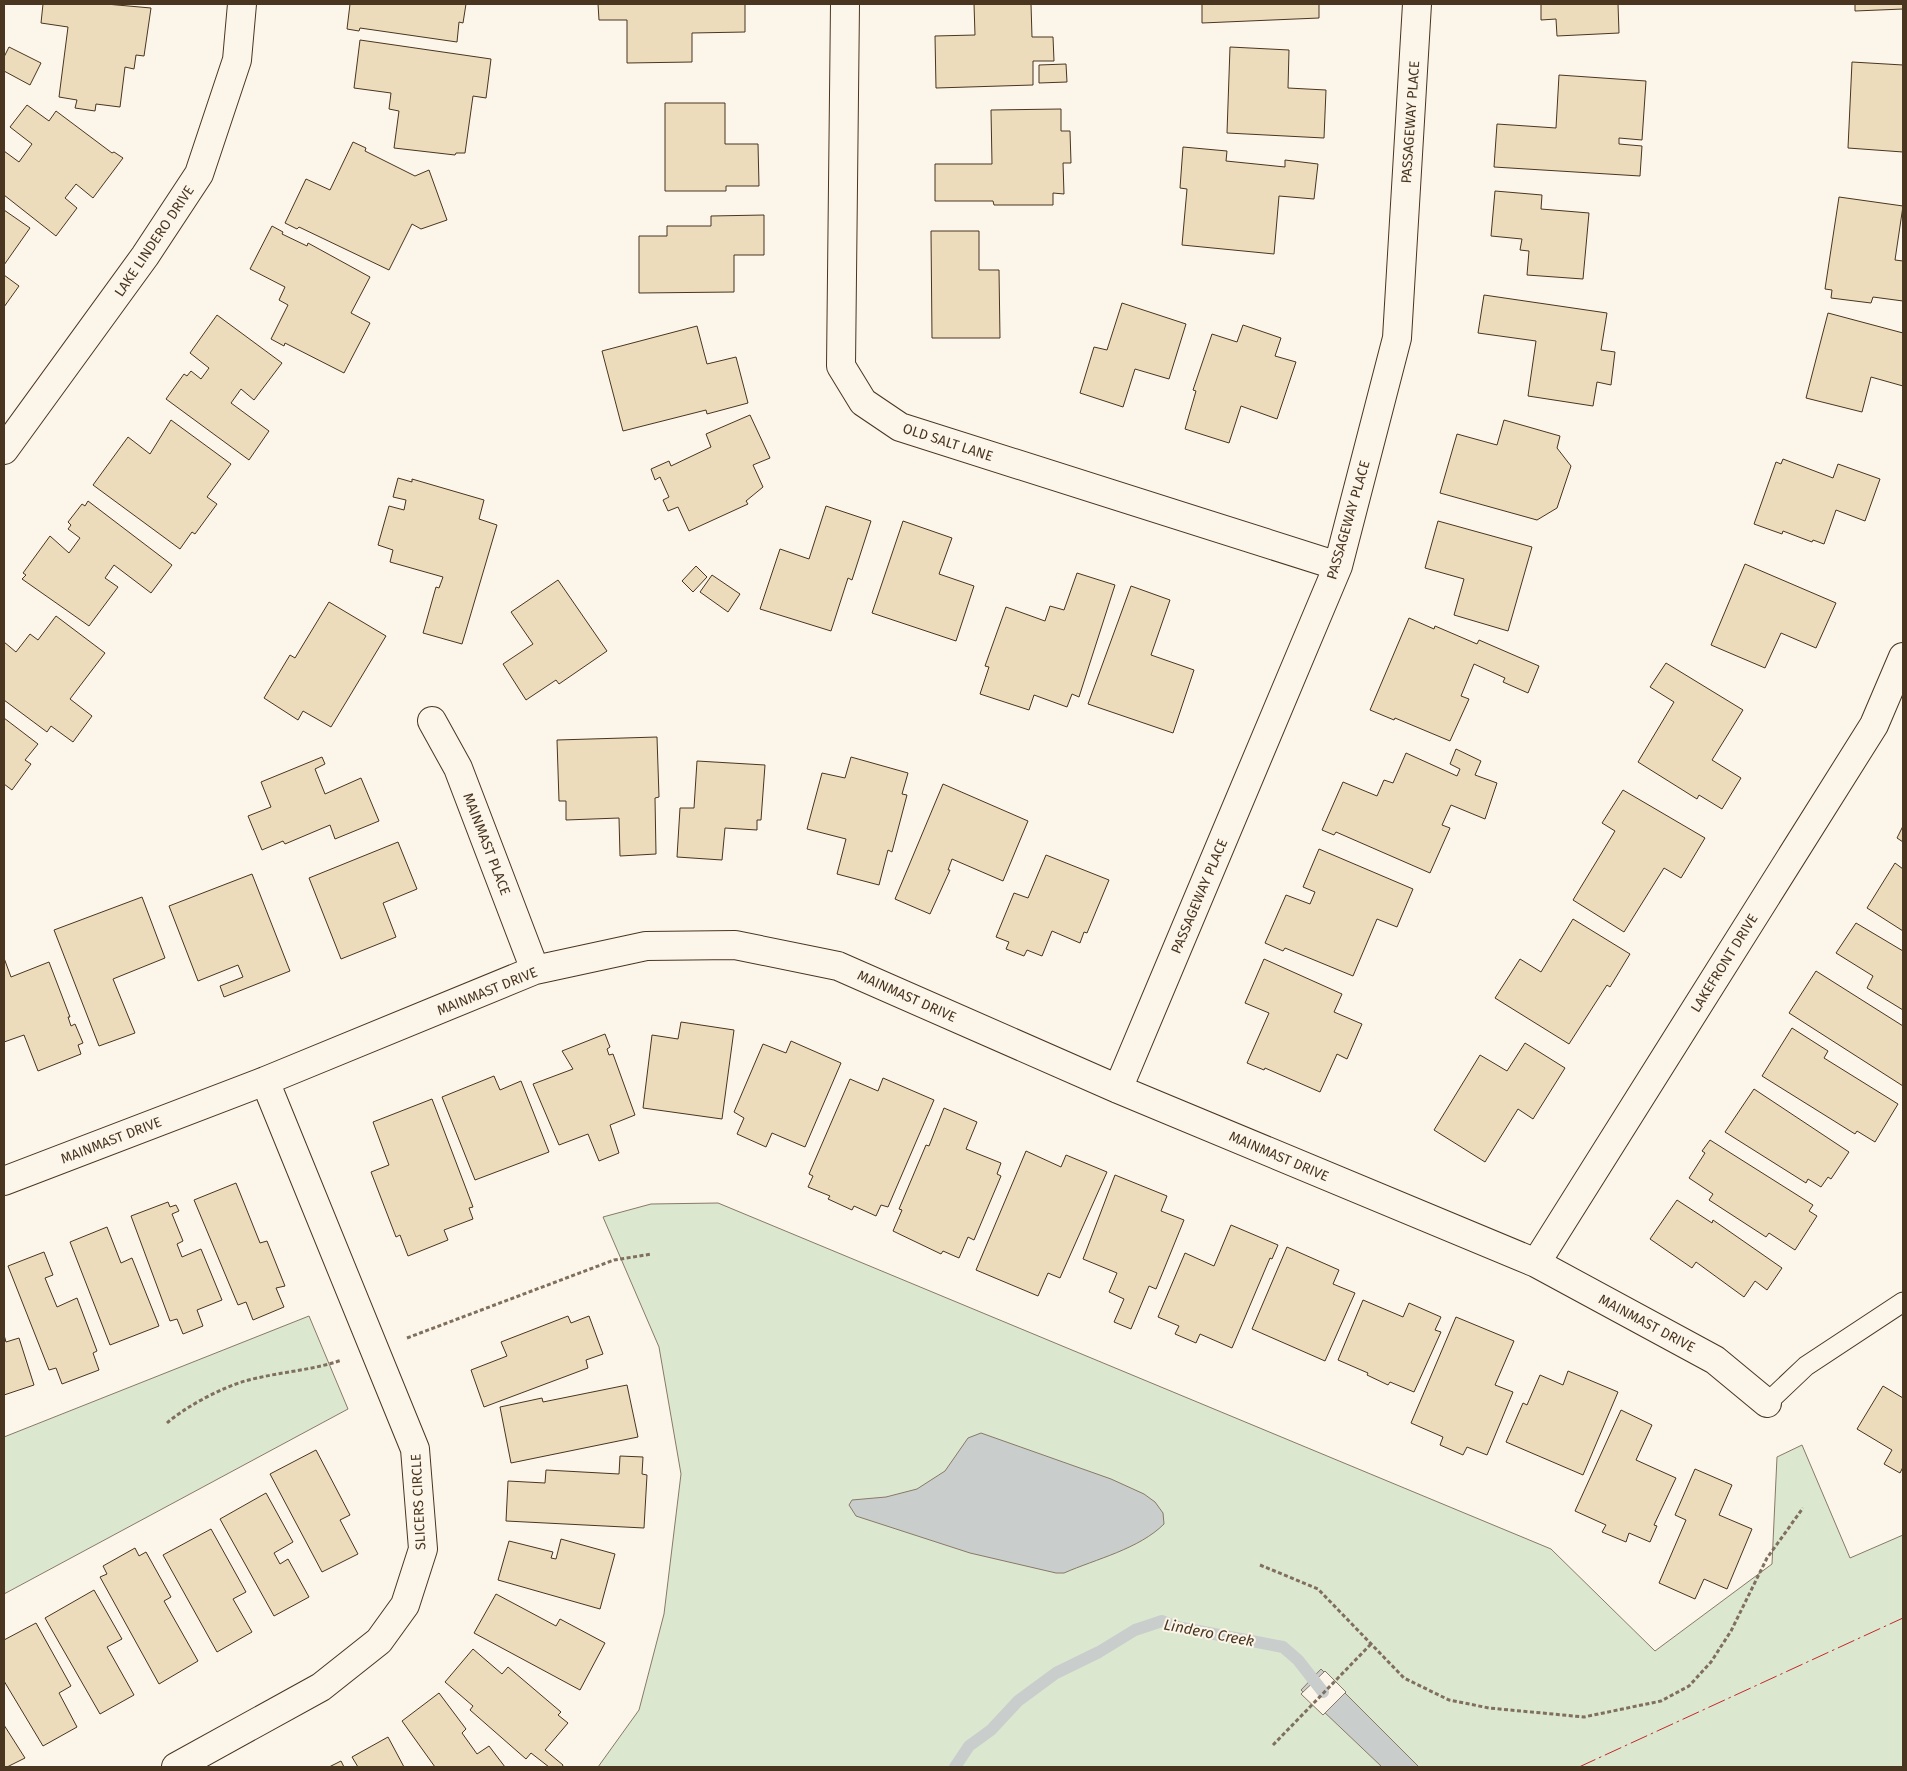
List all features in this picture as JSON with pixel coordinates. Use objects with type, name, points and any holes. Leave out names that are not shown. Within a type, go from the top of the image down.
[{"type":"street","name":"LAKE LINDERO DRIVE","points":[[4,450],[145,256],[199,174],[237,60],[242,4]]},
{"type":"street","name":"OLD SALT LANE","points":[[845,4],[841,366],[863,402],[900,427],[1338,566]]},
{"type":"street","name":"PASSAGEWAY PLACE","points":[[1118,1089],[1338,566],[1396,338],[1417,4]]},
{"type":"street","name":"LAKEFRONT DRIVE","points":[[1536,1263],[1874,726],[1903,657]]},
{"type":"street","name":"MAINMAST PLACE","points":[[432,721],[458,768],[535,970]]},
{"type":"street","name":"MAINMAST DRIVE","points":[[4,1181],[265,1081],[535,970],[646,946],[735,945],[838,966],[1118,1089],[1536,1263],[1715,1360],[1767,1403]]},
{"type":"street","name":"SLICERS CIRCLE","points":[[176,1767],[321,1687],[379,1641],[404,1605],[423,1549],[416,1448],[265,1081]]},
{"type":"lane","points":[[1767,1403],[1806,1366],[1903,1302]]},
{"type":"path","points":[[1260,1565],[1318,1589],[1404,1678],[1449,1700],[1489,1708],[1584,1717],[1661,1701],[1689,1686],[1711,1662],[1730,1631],[1767,1558],[1803,1508]]},
{"type":"path","points":[[1274,1744],[1372,1644]]},
{"type":"green space","points":[[718,1203],[1551,1549],[1655,1651],[1772,1564],[1777,1457],[1802,1445],[1850,1558],[1903,1535],[1903,1767],[598,1767],[639,1710],[664,1614],[681,1474],[659,1347],[603,1217],[651,1204]]},
{"type":"green space","points":[[309,1316],[348,1409],[4,1594],[4,1437]]},
{"type":"shaded area","points":[[981,1433],[1111,1479],[1144,1494],[1155,1502],[1163,1513],[1164,1524],[1154,1533],[1117,1553],[1064,1573],[1056,1573],[970,1553],[856,1516],[849,1505],[852,1500],[886,1497],[917,1489],[945,1471],[968,1438]]},
{"type":"shaded area","points":[[1321,1669],[1419,1767],[1382,1767],[1301,1690]]},
{"type":"pier","points":[[1325,1671],[1346,1692],[1323,1715],[1301,1694]]},
{"type":"building","points":[[43,4],[106,4],[151,8],[144,56],[136,55],[134,69],[125,67],[120,107],[96,104],[95,111],[75,108],[77,100],[59,97],[68,27],[41,23]]},
{"type":"building","points":[[350,4],[466,4],[463,23],[459,22],[457,42],[360,28],[359,31],[347,29]]},
{"type":"building","points":[[598,4],[745,4],[745,32],[692,33],[692,62],[627,63],[627,20],[599,20]]},
{"type":"building","points":[[974,4],[1031,4],[1032,37],[1053,37],[1054,61],[1033,61],[1033,85],[936,88],[935,36],[975,35]]},
{"type":"building","points":[[1202,4],[1319,4],[1319,18],[1202,23]]},
{"type":"building","points":[[1541,4],[1618,4],[1619,33],[1557,36],[1556,19],[1541,20]]},
{"type":"building","points":[[1855,4],[1903,4],[1903,9],[1855,11]]},
{"type":"building","points":[[360,40],[491,59],[486,98],[473,96],[465,153],[456,153],[455,155],[394,148],[399,111],[389,109],[391,93],[354,88]]},
{"type":"building","points":[[9,47],[41,63],[30,85],[4,71],[4,57]]},
{"type":"building","points":[[1230,47],[1289,50],[1288,88],[1326,90],[1324,138],[1227,133]]},
{"type":"building","points":[[1852,62],[1903,65],[1903,152],[1848,148]]},
{"type":"building","points":[[1066,64],[1067,82],[1039,83],[1039,65]]},
{"type":"building","points":[[1559,75],[1646,81],[1642,140],[1619,138],[1619,144],[1642,146],[1640,176],[1494,167],[1497,124],[1556,128]]},
{"type":"building","points":[[665,103],[725,103],[725,144],[758,144],[759,186],[726,186],[726,191],[665,191]]},
{"type":"building","points":[[27,105],[49,121],[56,111],[112,153],[114,152],[123,158],[93,198],[76,184],[65,198],[77,208],[56,236],[4,195],[4,151],[19,162],[32,144],[10,127]]},
{"type":"building","points":[[1061,109],[1061,131],[1070,131],[1071,163],[1063,163],[1064,194],[1053,193],[1053,205],[994,205],[993,201],[935,201],[935,164],[992,164],[991,110]]},
{"type":"building","points":[[353,142],[366,148],[365,151],[415,176],[429,170],[447,220],[421,229],[412,224],[389,270],[299,227],[297,229],[285,223],[306,179],[330,190]]},
{"type":"building","points":[[1183,147],[1227,151],[1226,161],[1285,167],[1285,160],[1318,164],[1314,199],[1279,196],[1274,254],[1182,245],[1187,189],[1180,188]]},
{"type":"building","points":[[1495,191],[1542,195],[1541,209],[1589,213],[1583,279],[1527,275],[1529,251],[1520,250],[1522,239],[1491,236]]},
{"type":"building","points":[[1839,197],[1903,206],[1895,260],[1903,261],[1903,301],[1873,297],[1871,303],[1831,298],[1832,290],[1825,289]]},
{"type":"building","points":[[4,210],[30,228],[4,265]]},
{"type":"building","points":[[764,215],[764,255],[734,255],[734,292],[639,293],[639,236],[667,236],[667,226],[711,226],[711,216]]},
{"type":"building","points":[[272,226],[283,232],[282,234],[307,246],[308,243],[370,277],[351,313],[370,323],[344,373],[285,343],[284,346],[271,339],[288,305],[279,300],[285,287],[250,269]]},
{"type":"building","points":[[931,231],[979,231],[979,270],[999,270],[1000,338],[932,338]]},
{"type":"building","points":[[4,275],[19,286],[4,307]]},
{"type":"building","points":[[1484,295],[1607,313],[1601,350],[1615,352],[1611,385],[1597,382],[1593,406],[1528,396],[1536,341],[1478,333]]},
{"type":"building","points":[[1122,303],[1186,324],[1169,379],[1135,369],[1123,407],[1080,393],[1094,347],[1107,350]]},
{"type":"building","points":[[1828,313],[1903,333],[1903,386],[1871,377],[1862,412],[1806,398]]},
{"type":"building","points":[[217,315],[282,363],[254,400],[241,389],[231,403],[269,431],[249,460],[166,399],[184,374],[187,376],[191,371],[201,379],[209,368],[190,353]]},
{"type":"building","points":[[1243,325],[1281,338],[1275,356],[1296,362],[1277,419],[1241,406],[1229,443],[1185,429],[1196,391],[1193,390],[1212,334],[1237,342]]},
{"type":"building","points":[[697,326],[707,364],[736,357],[748,403],[707,414],[706,410],[623,431],[602,351]]},
{"type":"building","points":[[750,415],[770,458],[753,465],[763,487],[746,501],[748,504],[689,531],[678,507],[668,511],[663,500],[669,497],[660,477],[655,480],[651,469],[669,461],[671,466],[711,447],[706,434]]},
{"type":"building","points":[[171,420],[231,464],[207,497],[217,504],[195,534],[192,532],[180,549],[93,485],[128,437],[150,454]]},
{"type":"building","points":[[1504,420],[1560,436],[1557,448],[1571,466],[1557,508],[1537,520],[1440,493],[1457,434],[1497,445]]},
{"type":"building","points":[[1783,459],[1833,478],[1838,464],[1880,479],[1865,521],[1836,510],[1824,544],[1813,540],[1812,542],[1783,531],[1782,534],[1754,524],[1776,462],[1781,464]]},
{"type":"building","points":[[398,478],[412,482],[412,479],[484,500],[479,519],[497,525],[462,644],[423,633],[436,587],[439,588],[443,577],[390,562],[393,550],[378,545],[389,506],[404,510],[406,500],[393,497]]},
{"type":"building","points":[[88,501],[172,565],[151,593],[114,565],[105,578],[118,587],[89,626],[22,579],[26,575],[23,573],[50,536],[69,553],[80,538],[68,529],[71,525],[68,522],[82,504],[85,506]]},
{"type":"building","points":[[826,506],[871,521],[852,580],[848,578],[831,631],[760,609],[780,549],[809,559]]},
{"type":"building","points":[[903,521],[952,538],[939,574],[974,586],[956,641],[872,613]]},
{"type":"building","points":[[1438,521],[1532,547],[1508,631],[1454,615],[1464,579],[1425,568]]},
{"type":"building","points":[[1745,564],[1836,603],[1816,648],[1781,633],[1765,668],[1711,645]]},
{"type":"building","points":[[696,566],[707,577],[693,592],[682,581]]},
{"type":"building","points":[[1077,573],[1115,585],[1079,697],[1072,694],[1067,707],[1034,695],[1029,710],[980,694],[989,667],[985,666],[1006,607],[1045,621],[1050,606],[1064,610]]},
{"type":"building","points":[[712,575],[740,594],[728,612],[700,592]]},
{"type":"building","points":[[558,580],[607,651],[559,684],[556,680],[526,700],[503,664],[533,644],[511,612]]},
{"type":"building","points":[[1131,586],[1170,600],[1151,655],[1194,670],[1173,733],[1088,704]]},
{"type":"building","points":[[329,602],[386,636],[331,727],[303,711],[298,720],[264,698],[290,655],[295,658]]},
{"type":"building","points":[[56,616],[105,653],[70,699],[92,716],[73,742],[51,726],[47,732],[4,700],[4,642],[16,652],[30,634],[38,640]]},
{"type":"building","points":[[1409,618],[1434,629],[1435,626],[1477,644],[1479,640],[1539,666],[1528,693],[1503,682],[1505,678],[1474,664],[1461,696],[1469,699],[1450,741],[1395,718],[1394,720],[1370,710]]},
{"type":"building","points":[[1666,663],[1743,710],[1712,760],[1741,778],[1722,809],[1699,795],[1697,799],[1638,762],[1674,702],[1650,687]]},
{"type":"building","points":[[4,718],[38,744],[25,760],[31,764],[12,790],[4,784]]},
{"type":"building","points":[[657,737],[659,797],[655,798],[656,854],[620,856],[619,818],[566,820],[566,801],[559,801],[557,740]]},
{"type":"building","points":[[1456,749],[1481,761],[1475,775],[1497,783],[1485,819],[1451,805],[1442,825],[1450,828],[1430,873],[1336,832],[1334,835],[1322,830],[1343,782],[1377,796],[1384,780],[1393,783],[1406,753],[1457,776],[1460,769],[1450,764]]},
{"type":"building","points":[[322,757],[325,764],[315,769],[325,794],[361,778],[379,821],[335,839],[330,825],[285,844],[283,841],[262,850],[248,816],[271,807],[261,782]]},
{"type":"building","points":[[851,757],[908,773],[902,794],[907,795],[892,852],[888,850],[879,885],[837,874],[846,839],[807,829],[822,773],[845,778]]},
{"type":"building","points":[[697,761],[765,765],[761,820],[757,820],[757,830],[725,828],[722,860],[677,857],[680,808],[694,808]]},
{"type":"building","points":[[943,784],[1028,821],[1003,881],[952,859],[948,870],[950,870],[930,914],[895,899]]},
{"type":"building","points":[[1623,790],[1705,838],[1681,878],[1664,868],[1624,932],[1573,900],[1615,831],[1602,823]]},
{"type":"building","points":[[1903,826],[1903,842],[1897,838]]},
{"type":"building","points":[[398,842],[417,889],[383,903],[396,937],[341,959],[309,878]]},
{"type":"building","points":[[1319,849],[1413,889],[1397,927],[1377,919],[1353,976],[1285,948],[1283,951],[1265,943],[1286,895],[1310,904],[1315,892],[1303,887]]},
{"type":"building","points":[[1046,855],[1109,880],[1087,933],[1084,932],[1080,943],[1052,931],[1042,956],[1027,950],[1024,956],[1006,949],[1009,942],[996,937],[1014,893],[1028,898]]},
{"type":"building","points":[[1895,863],[1903,869],[1903,931],[1867,908]]},
{"type":"building","points":[[252,874],[290,971],[224,997],[220,986],[243,977],[238,965],[198,981],[169,906]]},
{"type":"building","points":[[142,897],[165,958],[113,979],[135,1033],[99,1046],[54,930]]},
{"type":"building","points":[[1573,919],[1630,954],[1610,987],[1607,985],[1569,1044],[1495,998],[1520,959],[1541,972]]},
{"type":"building","points":[[1856,923],[1903,951],[1903,1010],[1867,988],[1873,976],[1836,953]]},
{"type":"building","points":[[4,958],[11,977],[49,962],[70,1017],[68,1017],[71,1026],[75,1024],[83,1043],[78,1045],[81,1054],[38,1071],[24,1035],[4,1042]]},
{"type":"building","points":[[1264,959],[1342,994],[1334,1012],[1362,1024],[1347,1059],[1337,1054],[1320,1092],[1265,1068],[1264,1070],[1247,1063],[1269,1013],[1245,1003]]},
{"type":"building","points":[[1816,971],[1903,1026],[1903,1086],[1789,1013]]},
{"type":"building","points":[[681,1022],[734,1030],[722,1119],[643,1108],[652,1035],[678,1039]]},
{"type":"building","points":[[1792,1028],[1828,1051],[1824,1058],[1898,1104],[1875,1142],[1857,1131],[1855,1134],[1762,1076]]},
{"type":"building","points":[[605,1034],[610,1047],[607,1049],[609,1055],[613,1054],[635,1115],[610,1125],[619,1153],[599,1161],[588,1134],[559,1145],[533,1084],[573,1069],[562,1051]]},
{"type":"building","points":[[791,1041],[841,1063],[805,1147],[772,1133],[766,1147],[737,1134],[744,1118],[734,1112],[763,1044],[786,1053]]},
{"type":"building","points":[[1525,1043],[1565,1068],[1533,1119],[1518,1109],[1485,1162],[1434,1130],[1480,1055],[1507,1071]]},
{"type":"building","points":[[494,1076],[500,1090],[521,1081],[549,1152],[475,1180],[442,1097]]},
{"type":"building","points":[[883,1078],[934,1100],[888,1207],[881,1205],[876,1216],[854,1206],[852,1210],[828,1199],[830,1196],[808,1187],[813,1176],[809,1174],[850,1079],[878,1091]]},
{"type":"building","points":[[1754,1089],[1849,1152],[1831,1179],[1828,1177],[1821,1187],[1808,1179],[1806,1183],[1725,1132]]},
{"type":"building","points":[[432,1099],[473,1207],[469,1208],[473,1219],[444,1230],[448,1240],[408,1256],[400,1235],[396,1237],[371,1172],[389,1165],[373,1122]]},
{"type":"building","points":[[944,1108],[977,1122],[966,1149],[1001,1163],[997,1174],[1001,1176],[974,1240],[968,1237],[959,1258],[943,1251],[941,1254],[893,1231],[902,1210],[899,1209],[926,1145],[929,1146]]},
{"type":"building","points":[[1710,1140],[1813,1205],[1809,1211],[1817,1216],[1795,1250],[1769,1233],[1766,1237],[1709,1200],[1713,1194],[1689,1178],[1705,1153],[1702,1151]]},
{"type":"building","points":[[1026,1151],[1061,1167],[1066,1155],[1107,1172],[1060,1278],[1048,1273],[1038,1296],[976,1270]]},
{"type":"building","points":[[1115,1175],[1167,1196],[1161,1211],[1184,1220],[1156,1289],[1149,1286],[1131,1329],[1114,1322],[1124,1299],[1109,1292],[1117,1273],[1083,1259]]},
{"type":"building","points":[[236,1183],[260,1243],[267,1241],[285,1286],[276,1288],[284,1307],[253,1320],[246,1302],[238,1305],[194,1200]]},
{"type":"building","points":[[1677,1200],[1712,1223],[1713,1220],[1782,1268],[1767,1290],[1755,1281],[1744,1297],[1696,1262],[1692,1268],[1650,1239]]},
{"type":"building","points":[[168,1202],[170,1207],[176,1205],[179,1211],[172,1214],[183,1241],[177,1244],[182,1257],[201,1249],[222,1300],[197,1310],[203,1326],[183,1334],[177,1319],[170,1321],[131,1216]]},
{"type":"building","points":[[1231,1225],[1278,1245],[1272,1259],[1270,1258],[1232,1348],[1200,1334],[1196,1343],[1175,1334],[1179,1326],[1158,1317],[1185,1253],[1214,1266]]},
{"type":"building","points":[[107,1227],[121,1263],[132,1258],[159,1326],[110,1345],[70,1242]]},
{"type":"building","points":[[1287,1247],[1339,1270],[1333,1284],[1355,1293],[1325,1361],[1252,1329]]},
{"type":"building","points":[[44,1252],[53,1275],[45,1278],[57,1307],[77,1298],[97,1351],[93,1353],[99,1370],[62,1384],[56,1368],[49,1370],[8,1266]]},
{"type":"building","points":[[1363,1300],[1403,1317],[1409,1303],[1441,1317],[1435,1330],[1441,1332],[1414,1392],[1390,1382],[1388,1385],[1367,1375],[1368,1373],[1338,1360]]},
{"type":"building","points":[[568,1316],[571,1323],[589,1316],[603,1354],[586,1360],[588,1368],[484,1407],[471,1370],[507,1356],[501,1342]]},
{"type":"building","points":[[1456,1317],[1514,1341],[1495,1385],[1513,1392],[1487,1455],[1467,1447],[1463,1455],[1440,1445],[1443,1437],[1411,1423]]},
{"type":"building","points":[[4,1335],[6,1342],[19,1338],[34,1385],[4,1395]]},
{"type":"building","points":[[1568,1371],[1618,1392],[1583,1475],[1506,1442],[1523,1403],[1527,1405],[1540,1375],[1563,1385]]},
{"type":"building","points":[[627,1385],[638,1437],[511,1463],[500,1407],[542,1398],[543,1402]]},
{"type":"building","points":[[1883,1386],[1903,1398],[1903,1467],[1900,1473],[1884,1464],[1892,1450],[1857,1429]]},
{"type":"building","points":[[1621,1410],[1652,1425],[1636,1460],[1676,1478],[1654,1525],[1657,1526],[1650,1542],[1629,1533],[1626,1542],[1602,1532],[1606,1525],[1575,1511]]},
{"type":"building","points":[[316,1450],[350,1515],[340,1520],[358,1554],[322,1572],[270,1474]]},
{"type":"building","points":[[620,1456],[643,1457],[642,1474],[647,1475],[644,1528],[506,1521],[508,1481],[545,1483],[546,1470],[619,1474]]},
{"type":"building","points":[[1695,1469],[1732,1485],[1719,1515],[1752,1529],[1727,1589],[1704,1579],[1695,1599],[1659,1583],[1686,1520],[1675,1515]]},
{"type":"building","points":[[266,1493],[293,1542],[274,1553],[280,1564],[288,1559],[309,1597],[274,1616],[220,1519]]},
{"type":"building","points":[[211,1529],[246,1592],[233,1599],[252,1632],[217,1652],[163,1555]]},
{"type":"building","points":[[561,1539],[615,1554],[600,1609],[498,1580],[509,1541],[553,1552],[551,1558],[556,1559]]},
{"type":"building","points":[[135,1548],[139,1556],[146,1552],[171,1597],[164,1601],[198,1661],[159,1684],[100,1577],[107,1574],[103,1566]]},
{"type":"building","points":[[94,1590],[122,1639],[107,1647],[134,1695],[100,1714],[45,1618]]},
{"type":"building","points":[[496,1594],[556,1626],[560,1619],[605,1643],[580,1690],[474,1633]]},
{"type":"building","points":[[36,1623],[71,1686],[59,1693],[77,1727],[43,1746],[4,1681],[4,1640]]},
{"type":"building","points":[[473,1649],[502,1674],[508,1667],[561,1712],[558,1715],[568,1723],[545,1750],[563,1765],[562,1767],[549,1767],[531,1753],[526,1759],[470,1710],[473,1706],[445,1682]]},
{"type":"building","points":[[439,1693],[466,1729],[462,1733],[477,1754],[489,1746],[505,1767],[435,1767],[402,1721]]},
{"type":"building","points":[[4,1725],[25,1758],[7,1767],[4,1767]]},
{"type":"building","points":[[388,1737],[404,1767],[358,1767],[352,1757]]},
{"type":"building","points":[[341,1761],[344,1767],[329,1767]]},
{"type":"waterway","name":"Lindero Creek","points":[[955,1767],[969,1746],[991,1730],[1018,1701],[1056,1673],[1099,1652],[1135,1630],[1162,1621],[1177,1627],[1283,1647],[1298,1660],[1323,1692]]},
{"type":"power","points":[[1579,1767],[1903,1618]]}]
